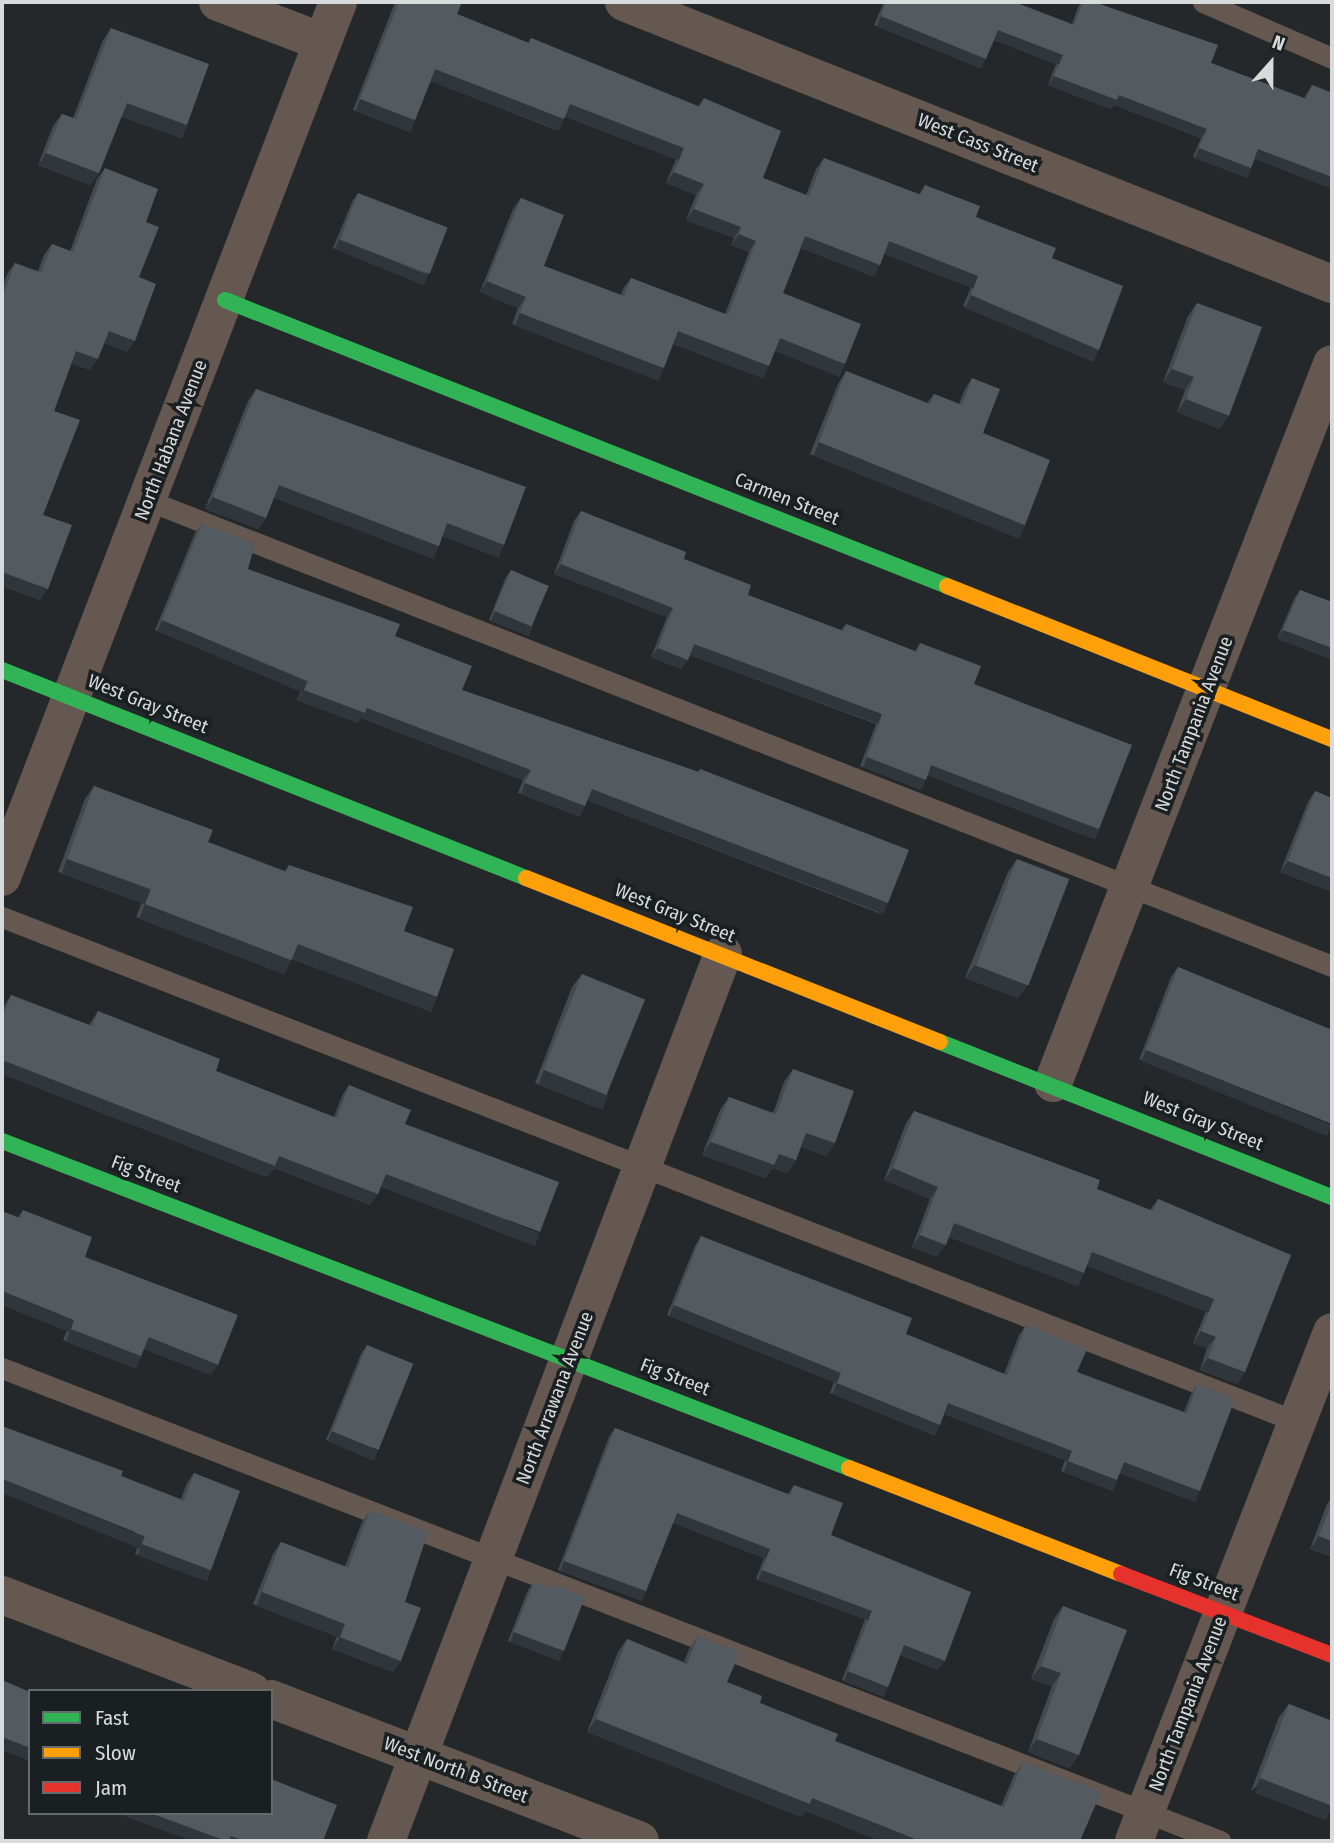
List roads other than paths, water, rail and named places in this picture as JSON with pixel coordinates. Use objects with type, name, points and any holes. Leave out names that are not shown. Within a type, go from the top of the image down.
[{"type":"street","points":[[218,2],[322,42]]},
{"type":"street","name":"North Habana Avenue","points":[[2,877],[338,2]]},
{"type":"street","name":"West Cass Street","points":[[624,2],[1332,284]]},
{"type":"street","name":"Carmen Street","points":[[225,300],[1332,739]]},
{"type":"street","name":"North Tampania Avenue","points":[[1053,1083],[1332,364]]},
{"type":"street","name":"West Gray Street","points":[[2,670],[1053,1083],[1332,1197]]},
{"type":"street","name":"North Arrawana Avenue","points":[[386,1841],[723,954]]},
{"type":"street","name":"Fig Street","points":[[2,1141],[1332,1655]]},
{"type":"street","name":"North Tampania Avenue","points":[[1140,1827],[1332,1332]]},
{"type":"street","points":[[2,1595],[246,1689]]},
{"type":"street","name":"West North B Street","points":[[273,1700],[640,1841]]},
{"type":"lane","points":[[1203,2],[1332,58]]},
{"type":"lane","points":[[147,500],[1332,966]]},
{"type":"lane","points":[[2,917],[1298,1422]]},
{"type":"lane","points":[[2,1368],[493,1559],[1140,1827],[1220,1841]]}]
